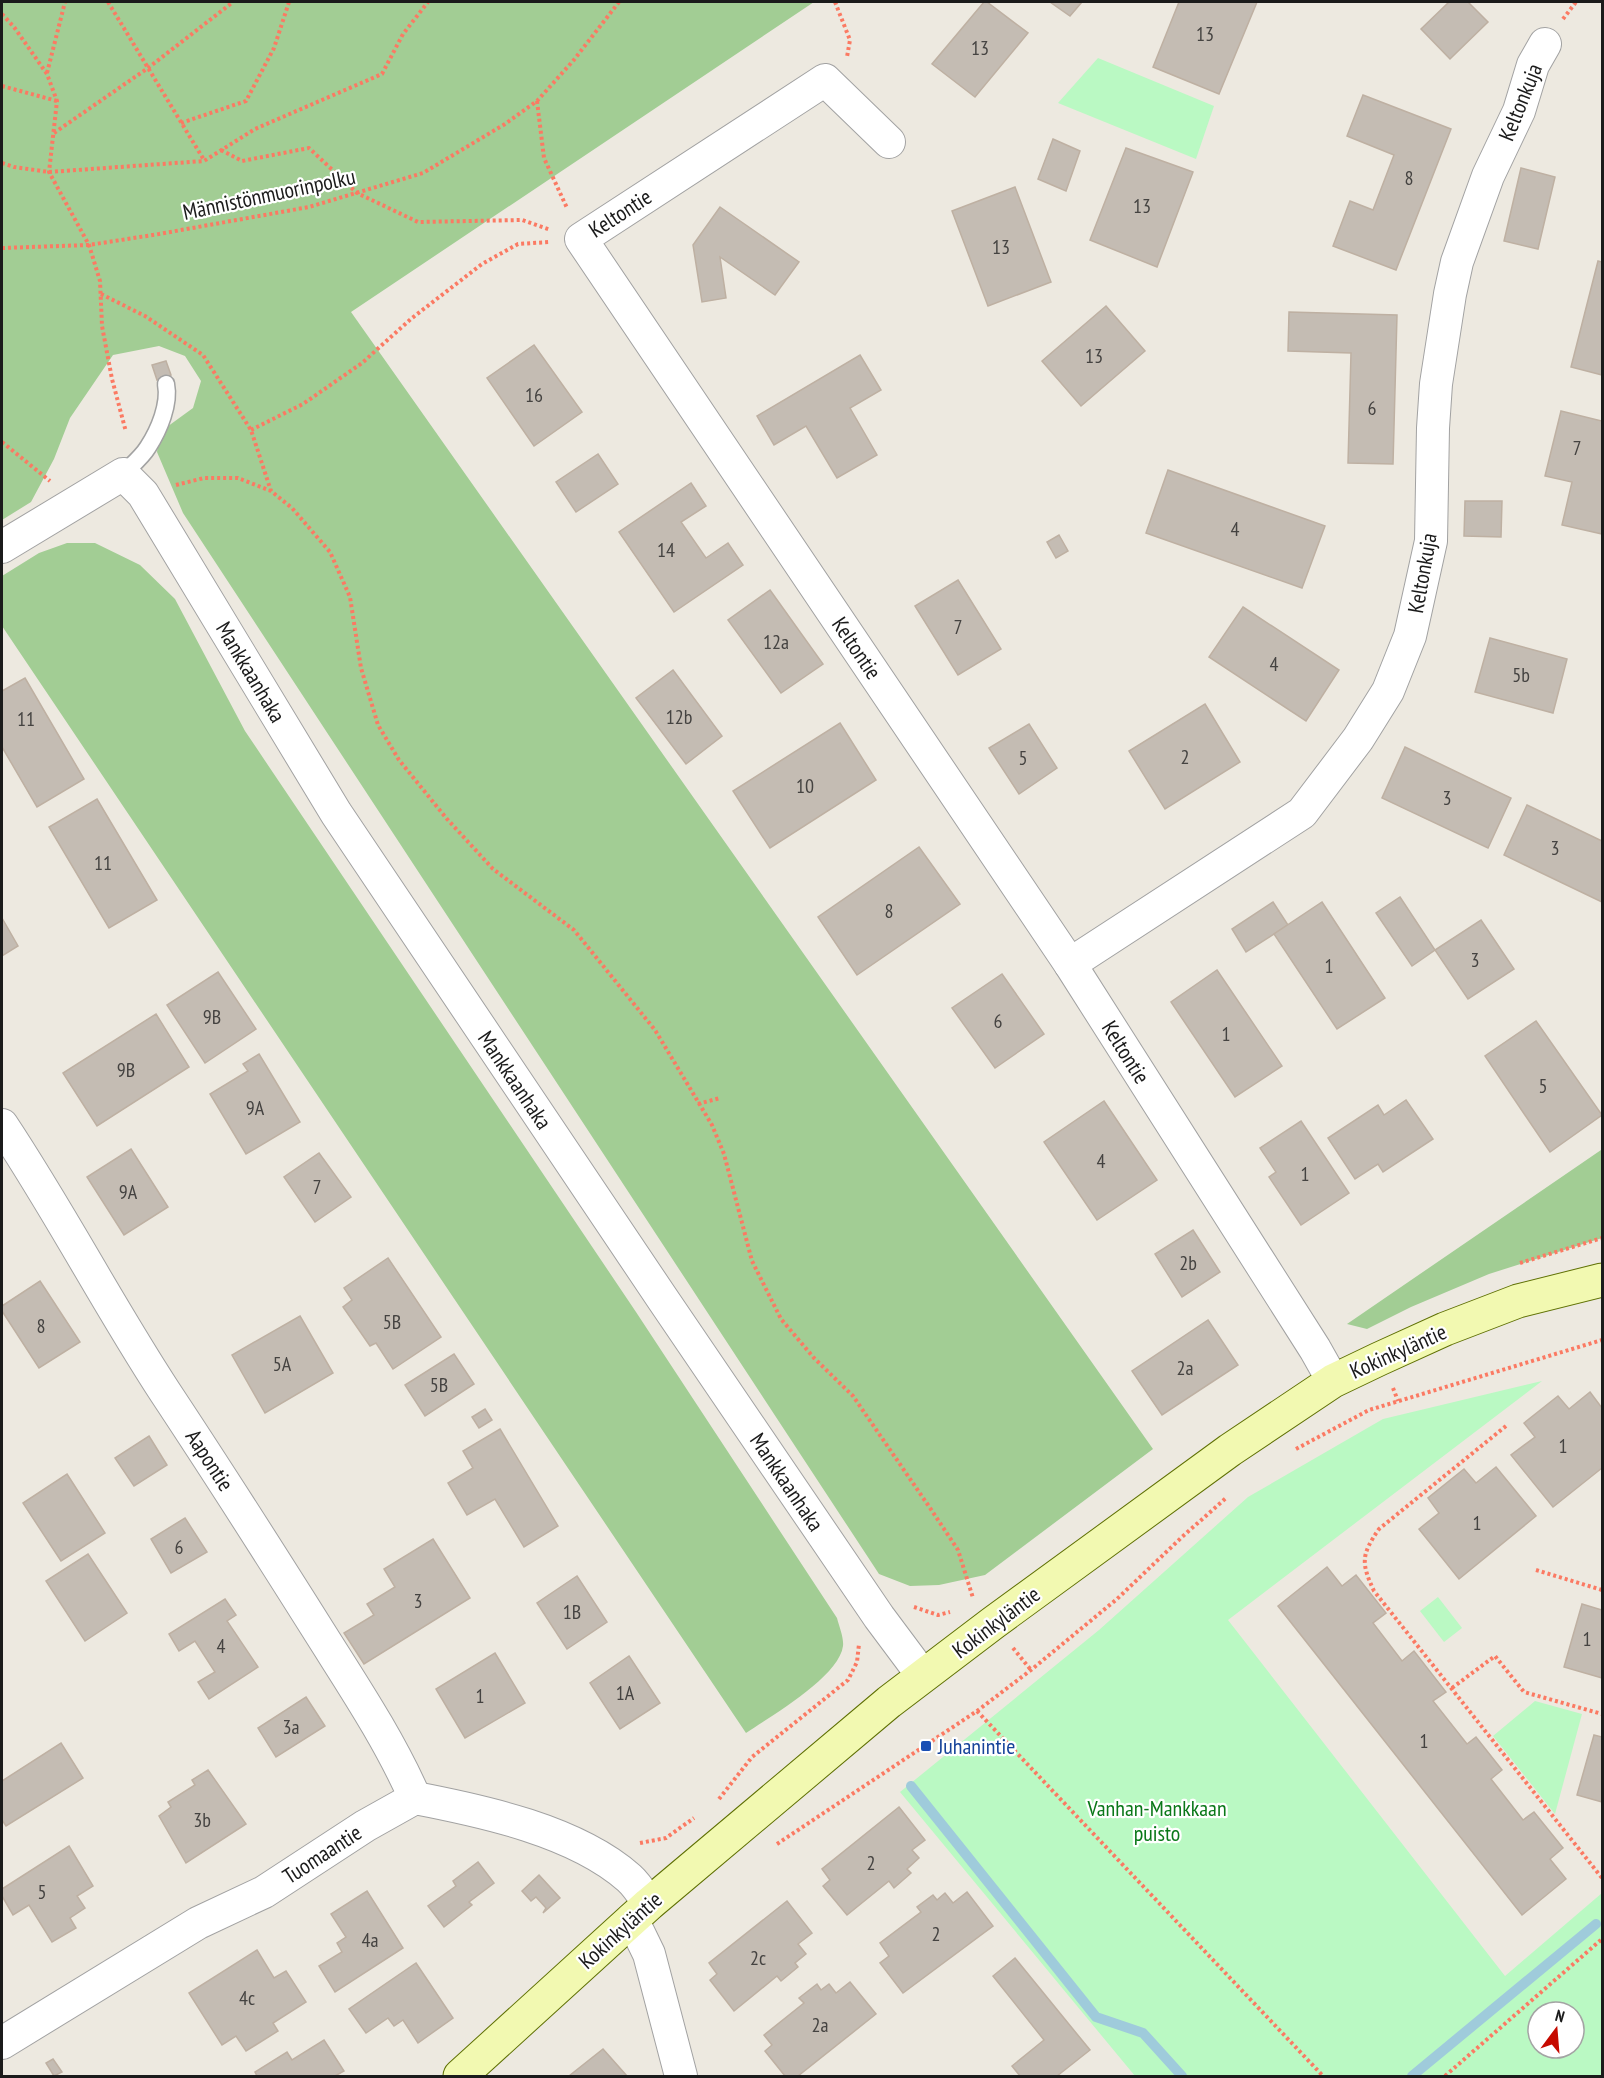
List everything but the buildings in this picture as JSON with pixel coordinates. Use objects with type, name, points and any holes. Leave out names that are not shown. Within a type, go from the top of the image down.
[{"type":"main road","name":"Kokinkyläntie","points":[[460,2076],[641,1911],[872,1716],[1230,1450],[1333,1381],[1445,1329],[1518,1301],[1602,1280]]},
{"type":"street","name":"Keltonkuja","points":[[1070,964],[1302,813],[1358,739],[1388,691],[1410,636],[1431,541],[1432,428],[1436,384],[1451,287],[1460,254],[1488,176],[1519,111],[1533,65],[1545,44]]},
{"type":"street","points":[[825,80],[889,142]]},
{"type":"street","name":"Keltontie","points":[[825,80],[581,239],[1070,964],[1315,1349],[1333,1381]]},
{"type":"street","points":[[2,547],[76,502],[133,484]]},
{"type":"street","name":"Mankkaanhaka","points":[[133,484],[336,813],[662,1298],[879,1617],[923,1676]]},
{"type":"street","name":"Aapontie","points":[[2,1125],[154,1375],[253,1525],[379,1727],[415,1798]]},
{"type":"street","points":[[415,1798],[467,1808],[538,1829],[581,1847],[631,1879],[641,1911],[649,1954],[681,2076]]},
{"type":"street","name":"Tuomaantie","points":[[2,2043],[198,1923],[264,1892],[365,1826],[415,1798]]},
{"type":"lane","points":[[133,484],[163,414],[168,395],[166,384]]},
{"type":"path","points":[[47,74],[64,2]]},
{"type":"path","points":[[108,2],[204,161]]},
{"type":"path","points":[[54,133],[148,68],[233,2]]},
{"type":"path","points":[[181,123],[246,101],[274,48],[289,2]]},
{"type":"path","points":[[2,163],[50,172],[204,161],[255,129],[382,74],[403,34],[428,2]]},
{"type":"path","name":"Männistönmuorinpolku","points":[[2,248],[89,245],[309,207],[423,173],[505,124],[537,101],[573,61],[619,2]]},
{"type":"path","points":[[825,80],[846,70],[850,40],[835,2]]},
{"type":"path","points":[[2,14],[14,27],[47,74],[57,101],[50,172],[89,245],[100,281],[102,326],[112,379],[126,428],[133,484],[204,478],[238,478],[271,491],[292,508],[330,552],[350,597],[362,668],[378,724],[399,760],[447,819],[493,869],[574,930],[655,1030],[712,1125],[724,1154],[753,1261],[781,1319],[814,1358],[853,1396],[958,1550],[973,1598]]},
{"type":"path","points":[[2,86],[57,101]]},
{"type":"path","points":[[537,101],[544,158],[581,239]]},
{"type":"path","points":[[221,150],[243,161],[309,148],[357,193],[418,222],[522,220],[581,239]]},
{"type":"path","points":[[251,430],[303,404],[362,363],[412,318],[482,264],[518,244],[581,239]]},
{"type":"path","points":[[101,294],[145,316],[203,355],[251,430],[271,491]]},
{"type":"path","points":[[2,442],[76,502]]},
{"type":"path","points":[[698,1104],[720,1098]]},
{"type":"path","points":[[1294,1450],[1370,1410],[1602,1340]]},
{"type":"path","points":[[1506,1426],[1379,1529],[1368,1545],[1364,1561],[1365,1571],[1374,1591],[1602,1878]]},
{"type":"path","points":[[773,1846],[977,1711],[1031,1670],[1117,1599],[1230,1494]]},
{"type":"path","points":[[1536,1570],[1602,1590]]},
{"type":"path","points":[[716,1803],[752,1757],[848,1680],[857,1662],[860,1633],[879,1617]]},
{"type":"path","points":[[1452,1688],[1495,1656],[1524,1692],[1602,1714]]},
{"type":"path","points":[[977,1711],[1323,2076]]},
{"type":"path","points":[[633,1843],[666,1838],[698,1816]]},
{"type":"path","points":[[1444,2076],[1602,1939]]},
{"type":"green space","points":[[2,2],[814,2],[351,312],[1153,1449],[985,1575],[939,1585],[910,1586],[879,1574],[183,513],[157,452],[160,432],[193,408],[201,381],[185,356],[159,346],[113,355],[70,418],[54,459],[31,502],[2,520]]},
{"type":"green space","points":[[1098,58],[1214,106],[1196,159],[1058,103]]},
{"type":"green space","points":[[67,543],[95,543],[140,565],[175,599],[245,731],[636,1312],[837,1618],[843,1646],[839,1658],[830,1670],[802,1695],[746,1733],[2,626],[2,576],[39,553]]},
{"type":"green space","points":[[1601,1150],[1602,1238],[1489,1274],[1411,1307],[1367,1329],[1347,1324]]},
{"type":"green space","name":"Vanhan-Mankkaan puisto","points":[[1542,1381],[1228,1620],[1505,1976],[1602,1893],[1602,2076],[1135,2076],[900,1792],[1099,1630],[1248,1497],[1383,1419]]},
{"type":"green space","points":[[1438,1597],[1462,1628],[1444,1642],[1420,1611]]},
{"type":"green space","points":[[1535,1701],[1582,1714],[1555,1814],[1493,1736]]},
{"type":"waterway","points":[[911,1786],[1096,2017],[1143,2033],[1182,2076]]},
{"type":"waterway","points":[[1412,2076],[1596,1924]]},
{"type":"place","name":"Juhanintie","points":[[926,1746]]}]
